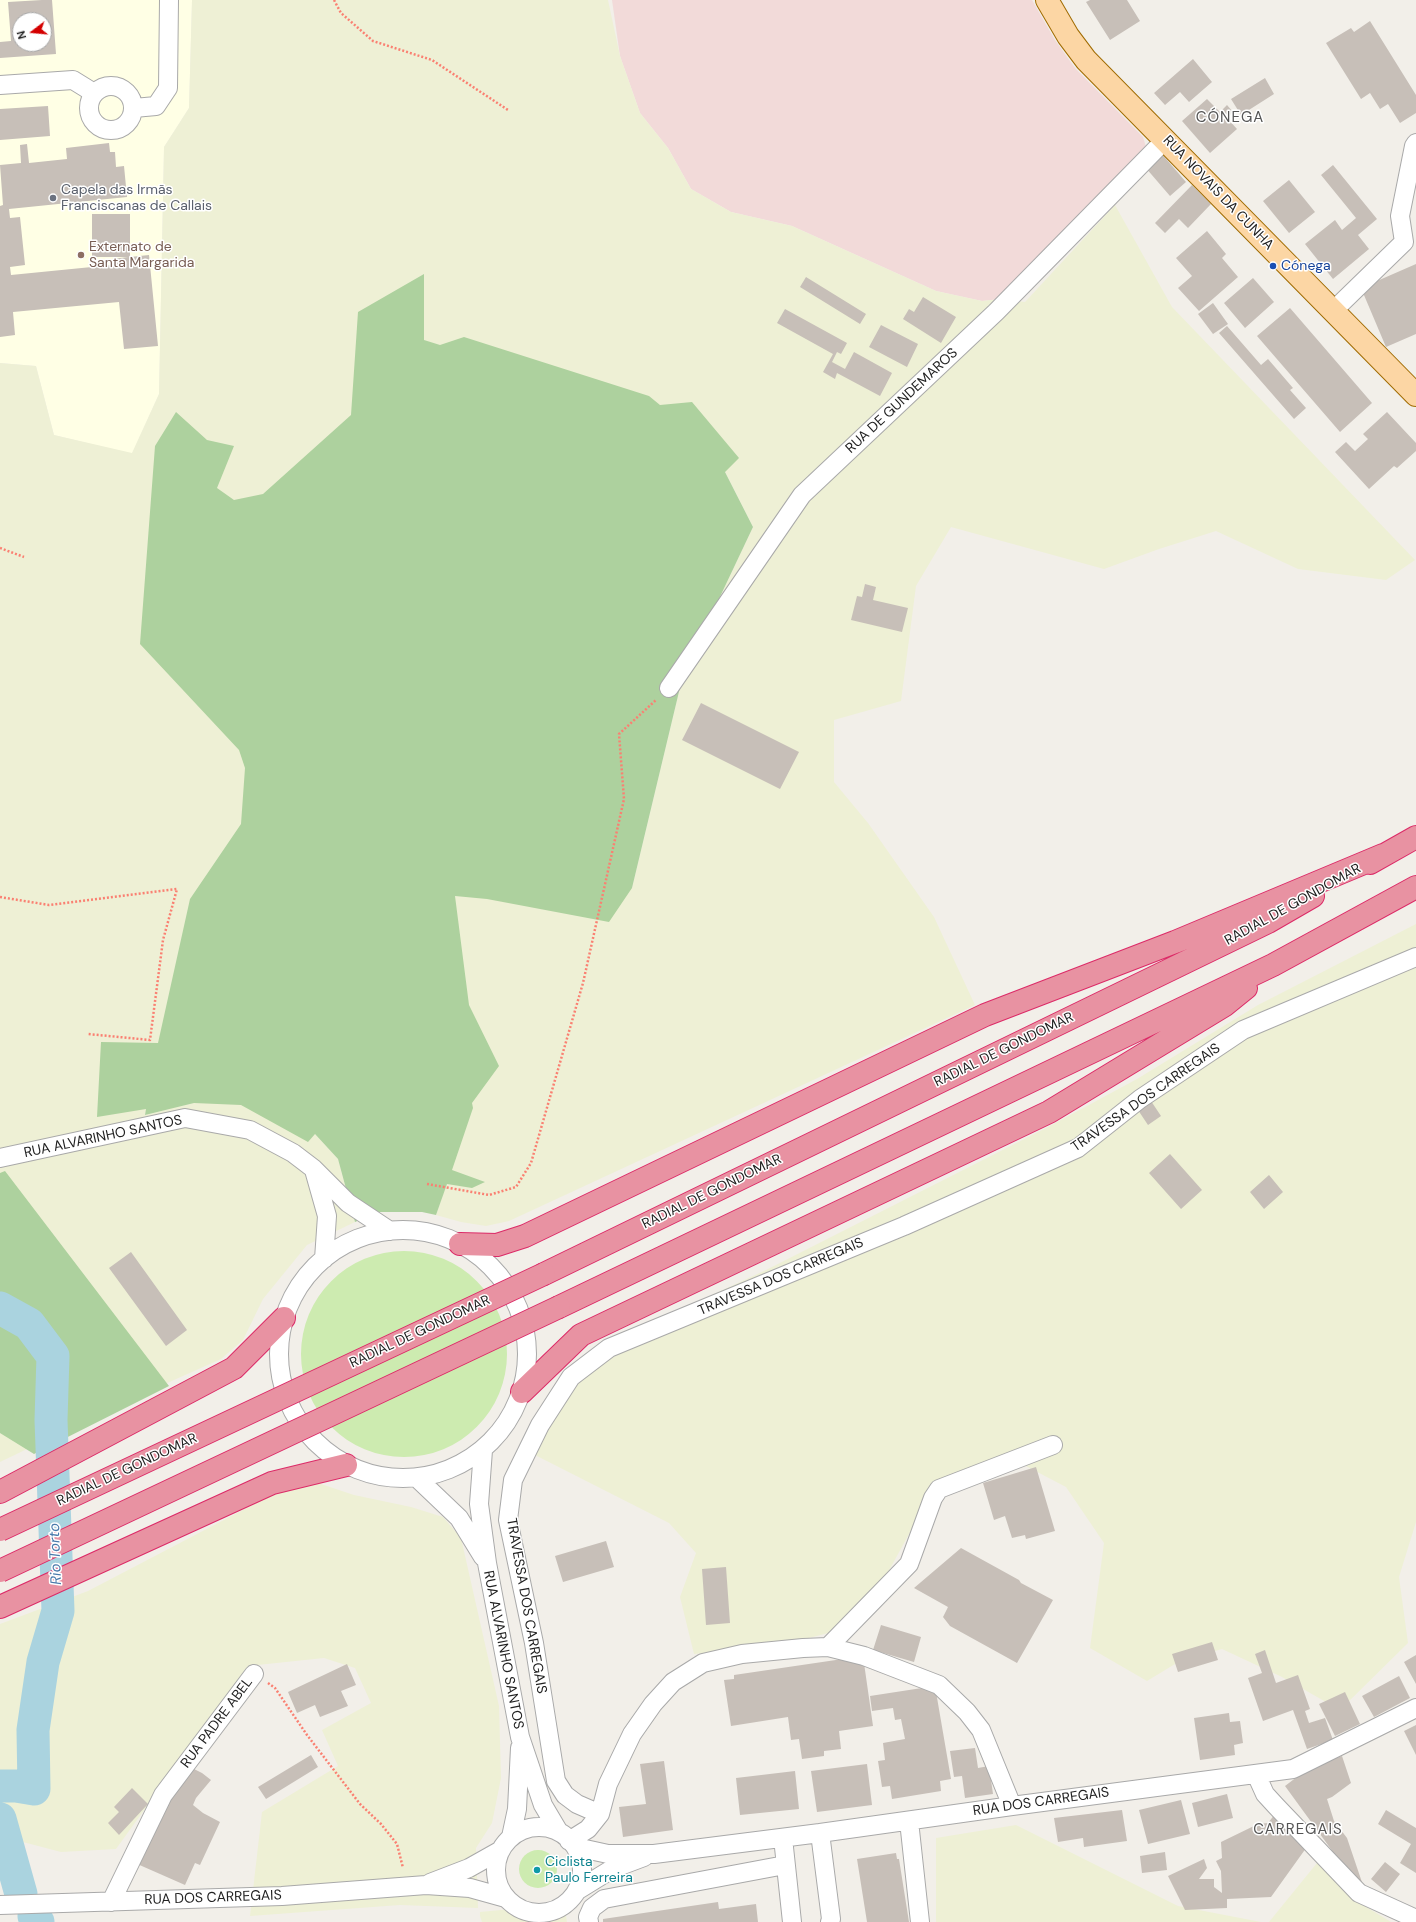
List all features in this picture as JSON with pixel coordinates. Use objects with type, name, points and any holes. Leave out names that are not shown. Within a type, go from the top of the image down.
[{"type":"highway","name":"RADIAL DE GONDOMAR","points":[[0,1530],[544,1274],[1268,922],[1416,837]]},
{"type":"highway","points":[[460,1244],[497,1245],[525,1236],[985,1015],[1175,942],[1383,855]]},
{"type":"highway","points":[[0,1571],[559,1307],[1273,965],[1416,887]]},
{"type":"highway","points":[[522,1392],[581,1335],[1049,1112],[1225,1005],[1273,965]]},
{"type":"highway","points":[[0,1492],[234,1368],[284,1318]]},
{"type":"highway","points":[[0,1607],[150,1540],[272,1483],[346,1465]]},
{"type":"main road","name":"RUA NOVAIS DA CUNHA","points":[[1047,0],[1068,36],[1086,60],[1416,395]]},
{"type":"street","points":[[134,108],[156,106],[168,88],[169,0]]},
{"type":"street","points":[[0,85],[73,80],[94,93]]},
{"type":"street","points":[[110,86],[127,92],[134,108],[127,124],[112,131],[95,125],[88,109],[94,93],[110,86]]},
{"type":"street","name":"RUA DE GUNDEMAROS","points":[[669,688],[802,495],[996,312],[1165,140]]},
{"type":"street","points":[[1333,311],[1404,242],[1400,216],[1414,146],[1416,143]]},
{"type":"street","name":"TRAVESSA DOS CARREGAIS","points":[[600,1814],[577,1804],[565,1795],[556,1781],[534,1643],[508,1520],[513,1480],[540,1425],[571,1377],[609,1348],[904,1226],[1078,1148],[1140,1099],[1243,1030],[1416,957]]},
{"type":"street","name":"RUA ALVARINHO SANTOS","points":[[0,1158],[185,1118],[250,1130],[294,1153],[314,1169],[348,1203],[390,1230]]},
{"type":"street","points":[[314,1169],[327,1216],[324,1259]]},
{"type":"street","points":[[390,1230],[414,1230],[437,1234],[460,1244],[481,1257],[498,1274],[512,1294],[522,1317],[527,1341],[527,1366],[522,1392],[513,1413],[500,1432],[483,1450],[462,1464],[440,1474],[417,1478],[393,1479],[369,1474],[346,1465],[326,1452],[308,1434],[294,1414],[285,1392],[280,1368],[280,1343],[284,1318],[293,1296],[306,1276],[324,1259],[343,1245],[366,1236],[390,1230]]},
{"type":"street","points":[[828,1647],[909,1564],[933,1498],[939,1489],[1053,1445]]},
{"type":"street","name":"RUA ALVARINHO SANTOS","points":[[483,1450],[479,1504],[487,1563],[520,1737],[543,1805],[568,1840]]},
{"type":"street","name":"RUA ALVARINHO SANTOS","points":[[417,1478],[459,1518],[487,1563]]},
{"type":"street","points":[[568,1840],[588,1829],[600,1814],[608,1784],[632,1734],[653,1704],[673,1682],[703,1663],[742,1654],[828,1647],[864,1656],[939,1685],[967,1712],[980,1730],[1012,1806]]},
{"type":"street","name":"RUA PADRE ABEL","points":[[111,1902],[163,1795],[254,1674]]},
{"type":"street","name":"RUA DOS CARREGAIS","points":[[568,1840],[608,1854],[654,1854],[1293,1769],[1416,1708]]},
{"type":"street","name":"RUA ALVARINHO SANTOS","points":[[506,1844],[517,1809],[520,1737]]},
{"type":"street","points":[[1256,1774],[1268,1798],[1359,1893],[1416,1919]]},
{"type":"street","points":[[909,1821],[920,1922]]},
{"type":"street","points":[[561,1922],[573,1897],[582,1874],[581,1857],[568,1840],[543,1827],[526,1829],[506,1844],[496,1866],[498,1884],[518,1910],[536,1914],[553,1912],[573,1897]]},
{"type":"street","points":[[820,1833],[831,1919],[830,1922]]},
{"type":"street","points":[[782,1838],[792,1922]]},
{"type":"street","name":"RUA DOS CARREGAIS","points":[[426,1885],[469,1868],[506,1844]]},
{"type":"street","name":"RUA DOS CARREGAIS","points":[[573,1897],[612,1870],[654,1854]]},
{"type":"street","points":[[589,1922],[588,1917],[592,1908],[604,1899],[786,1865]]},
{"type":"street","name":"RUA DOS CARREGAIS","points":[[0,1905],[282,1896],[426,1885],[470,1888],[518,1910]]},
{"type":"path","points":[[334,0],[341,13],[374,41],[432,60],[508,110]]},
{"type":"path","points":[[0,548],[24,557]]},
{"type":"path","points":[[427,1184],[489,1195],[516,1186],[532,1163],[583,983],[624,799],[619,734],[669,688]]},
{"type":"path","points":[[0,897],[49,905],[177,889],[163,940],[150,1040],[88,1034]]},
{"type":"path","name":"RUA PADRE ABEL","points":[[254,1674],[276,1688],[307,1735],[360,1804],[397,1844],[403,1863],[404,1887]]},
{"type":"shaded area","name":"Externato de Santa Margarida","points":[[0,0],[192,0],[189,108],[164,147],[159,394],[132,454],[54,435],[36,366],[0,363]]},
{"type":"shaded area","points":[[192,0],[608,0],[620,56],[640,113],[668,148],[691,189],[731,212],[792,226],[936,291],[982,301],[1001,299],[1025,302],[1115,205],[1172,307],[1415,560],[1386,580],[1298,569],[1216,531],[1159,549],[1104,569],[951,527],[916,586],[901,701],[834,720],[834,782],[868,823],[934,917],[975,1005],[509,1221],[486,1226],[461,1222],[436,1215],[451,1170],[447,895],[632,888],[683,675],[753,527],[712,446],[269,782],[184,939],[145,1115],[205,1100],[263,1098],[315,1134],[338,1159],[355,1222],[307,1245],[263,1299],[243,1340],[221,1359],[127,1401],[0,1462],[0,363],[36,366],[54,435],[132,453],[159,394],[164,147],[189,108]]},
{"type":"shaded area","points":[[612,0],[1032,0],[1055,40],[1075,68],[1143,137],[1146,147],[1144,151],[1001,299],[982,301],[936,291],[792,226],[731,212],[691,189],[668,148],[640,113],[620,56]]},
{"type":"shaded area","points":[[1416,924],[1416,1522],[1399,1577],[1408,1643],[1340,1710],[1282,1677],[1222,1649],[1180,1661],[1147,1681],[1090,1648],[1104,1543],[1066,1487],[1022,1464],[974,1465],[925,1505],[859,1625],[782,1645],[694,1654],[680,1597],[696,1553],[669,1523],[533,1454],[565,1384],[608,1343],[766,1270],[1048,1127],[1137,1079],[1258,1005]]},
{"type":"shaded area","points":[[315,1482],[354,1495],[411,1507],[443,1517],[461,1538],[499,1706],[501,1778],[492,1823],[476,1848],[478,1908],[400,1905],[250,1916],[262,1812],[338,1766],[322,1730],[371,1703],[355,1668],[324,1658],[248,1666],[116,1849],[61,1852],[0,1836],[0,1624],[88,1591],[285,1488]]},
{"type":"shaded area","points":[[1016,1825],[1178,1906],[1261,1922],[936,1922],[936,1838]]},
{"type":"shaded area","points":[[1317,1863],[1363,1905],[1391,1922],[1269,1922]]},
{"type":"shaded area","points":[[564,1904],[567,1922],[482,1922],[480,1916],[480,1912]]},
{"type":"green space","points":[[424,274],[424,340],[440,345],[464,337],[649,396],[660,405],[692,402],[739,458],[725,472],[753,527],[683,675],[632,888],[609,922],[487,899],[455,896],[469,1005],[499,1066],[472,1103],[473,1108],[452,1170],[485,1182],[472,1188],[447,1184],[436,1215],[422,1212],[378,1212],[355,1222],[338,1159],[315,1134],[308,1142],[241,1105],[194,1103],[145,1115],[146,1109],[97,1117],[101,1042],[158,1043],[190,899],[241,824],[245,768],[239,750],[140,644],[155,446],[176,412],[207,440],[234,446],[217,488],[234,500],[263,494],[351,415],[358,312]]},
{"type":"green space","points":[[5,1171],[169,1386],[34,1454],[0,1433],[0,1173]]},
{"type":"green space","points":[[394,1251],[414,1251],[434,1255],[453,1263],[470,1274],[484,1288],[495,1305],[503,1324],[507,1344],[507,1364],[503,1384],[495,1403],[484,1420],[470,1434],[453,1445],[434,1453],[414,1457],[394,1457],[374,1453],[355,1445],[338,1434],[324,1420],[313,1403],[305,1384],[301,1364],[301,1344],[305,1324],[313,1305],[324,1288],[338,1274],[355,1263],[374,1255]]},
{"type":"green space","points":[[538,1850],[548,1853],[554,1859],[557,1869],[554,1879],[548,1885],[538,1888],[528,1885],[522,1879],[519,1869],[522,1859],[528,1853]]},
{"type":"building","points":[[52,0],[56,54],[0,58],[0,42],[11,41],[8,2]]},
{"type":"building","points":[[1090,0],[1127,0],[1140,21],[1110,40],[1086,2]]},
{"type":"building","points":[[1370,21],[1416,95],[1416,113],[1400,123],[1388,104],[1380,109],[1370,93],[1361,99],[1326,43],[1351,28],[1354,32]]},
{"type":"building","points":[[1193,59],[1212,82],[1189,102],[1180,92],[1165,105],[1154,93]]},
{"type":"building","points":[[1265,78],[1274,94],[1241,115],[1231,99]]},
{"type":"building","points":[[1207,99],[1220,112],[1227,105],[1233,112],[1227,118],[1237,129],[1210,153],[1182,121]]},
{"type":"building","points":[[48,106],[50,136],[0,140],[0,109]]},
{"type":"building","points":[[109,143],[110,152],[115,152],[116,167],[124,166],[127,197],[9,209],[10,218],[20,217],[25,265],[10,267],[11,275],[112,265],[112,259],[128,257],[92,257],[92,214],[130,214],[130,257],[149,255],[158,346],[124,349],[119,302],[13,312],[15,335],[0,337],[0,206],[3,205],[0,165],[21,163],[20,145],[27,144],[29,163],[67,159],[66,148]]},
{"type":"building","points":[[1161,153],[1186,182],[1170,196],[1145,167]]},
{"type":"building","points":[[1333,165],[1377,219],[1358,235],[1369,249],[1333,279],[1305,244],[1335,220],[1342,230],[1356,218],[1321,175]]},
{"type":"building","points":[[1289,180],[1315,212],[1289,233],[1263,201]]},
{"type":"building","points":[[1192,185],[1211,204],[1188,228],[1179,219],[1165,233],[1155,223]]},
{"type":"building","points":[[1207,231],[1226,254],[1222,258],[1238,277],[1199,311],[1178,288],[1192,276],[1176,258]]},
{"type":"building","points":[[1416,264],[1416,334],[1386,347],[1361,288]]},
{"type":"building","points":[[806,277],[866,314],[860,324],[800,287]]},
{"type":"building","points":[[1253,278],[1274,302],[1245,328],[1224,303]]},
{"type":"building","points":[[923,297],[956,317],[941,343],[903,319],[909,309],[914,312]]},
{"type":"building","points":[[1213,303],[1228,324],[1213,334],[1198,314]]},
{"type":"building","points":[[1290,308],[1372,403],[1340,432],[1257,336]]},
{"type":"building","points":[[785,309],[847,343],[841,354],[837,352],[832,362],[845,369],[854,352],[892,373],[880,396],[837,373],[835,379],[823,372],[833,354],[777,323]]},
{"type":"building","points":[[881,325],[918,344],[907,367],[869,347]]},
{"type":"building","points":[[1227,326],[1261,365],[1268,359],[1293,388],[1290,390],[1306,408],[1294,419],[1219,333]]},
{"type":"building","points":[[1387,412],[1416,443],[1416,451],[1397,468],[1394,466],[1369,489],[1335,452],[1346,442],[1355,451],[1368,439],[1363,434]]},
{"type":"building","points":[[865,584],[876,587],[873,600],[908,608],[902,632],[851,620],[857,596],[862,597]]},
{"type":"building","points":[[701,703],[799,752],[780,789],[682,740]]},
{"type":"building","points":[[1151,1101],[1161,1116],[1148,1125],[1138,1110]]},
{"type":"building","points":[[1170,1154],[1202,1190],[1181,1209],[1149,1173]]},
{"type":"building","points":[[1269,1175],[1283,1192],[1264,1209],[1250,1192]]},
{"type":"building","points":[[131,1252],[187,1330],[166,1346],[109,1268]]},
{"type":"building","points":[[1036,1467],[1055,1531],[1026,1539],[1025,1535],[1012,1538],[1005,1516],[994,1520],[983,1483]]},
{"type":"building","points":[[606,1541],[614,1567],[563,1582],[555,1556]]},
{"type":"building","points":[[961,1548],[1053,1600],[1017,1663],[950,1626],[943,1617],[948,1607],[914,1588]]},
{"type":"building","points":[[726,1567],[730,1623],[706,1625],[702,1569]]},
{"type":"building","points":[[881,1625],[921,1637],[914,1662],[873,1650]]},
{"type":"building","points":[[1212,1642],[1218,1660],[1178,1672],[1172,1654]]},
{"type":"building","points":[[1265,1650],[1276,1683],[1298,1675],[1310,1709],[1305,1711],[1309,1723],[1325,1718],[1333,1740],[1307,1749],[1293,1710],[1263,1721],[1248,1678],[1262,1673],[1255,1654]]},
{"type":"building","points":[[1416,1655],[1416,1684],[1404,1662]]},
{"type":"building","points":[[863,1656],[873,1726],[839,1731],[841,1749],[824,1751],[824,1756],[802,1759],[799,1739],[791,1740],[788,1717],[731,1726],[724,1680],[734,1679],[734,1675]]},
{"type":"building","points":[[347,1664],[356,1685],[341,1691],[348,1706],[320,1717],[315,1705],[297,1713],[288,1692]]},
{"type":"building","points":[[1399,1676],[1410,1698],[1374,1717],[1362,1696]]},
{"type":"building","points":[[935,1686],[951,1779],[940,1781],[941,1791],[892,1799],[890,1786],[882,1787],[878,1761],[885,1760],[883,1743],[905,1739],[901,1719],[895,1720],[893,1708],[872,1711],[870,1696]]},
{"type":"building","points":[[1345,1692],[1360,1724],[1335,1736],[1319,1704]]},
{"type":"building","points":[[1229,1713],[1230,1722],[1240,1721],[1243,1743],[1234,1745],[1235,1755],[1200,1760],[1194,1718]]},
{"type":"building","points":[[1416,1725],[1416,1755],[1404,1731]]},
{"type":"building","points":[[975,1748],[978,1768],[989,1766],[993,1794],[965,1798],[962,1776],[954,1777],[950,1751]]},
{"type":"building","points":[[311,1755],[318,1767],[266,1799],[258,1787]]},
{"type":"building","points":[[1342,1756],[1351,1783],[1327,1799],[1334,1821],[1347,1838],[1368,1900],[1285,1786],[1310,1767]]},
{"type":"building","points":[[664,1761],[673,1830],[623,1837],[619,1807],[646,1804],[640,1764]]},
{"type":"building","points":[[867,1764],[872,1805],[817,1812],[811,1771]]},
{"type":"building","points":[[192,1768],[211,1780],[196,1798],[193,1805],[203,1813],[220,1822],[200,1865],[195,1863],[185,1885],[135,1863],[161,1805]]},
{"type":"building","points":[[795,1771],[799,1809],[740,1815],[736,1778]]},
{"type":"building","points":[[132,1788],[148,1804],[119,1835],[108,1823],[119,1812],[114,1807]]},
{"type":"building","points":[[1227,1794],[1233,1818],[1198,1827],[1192,1803]]},
{"type":"building","points":[[1181,1800],[1190,1834],[1148,1844],[1139,1810]]},
{"type":"building","points":[[1122,1810],[1127,1841],[1084,1847],[1083,1838],[1058,1842],[1054,1818]]},
{"type":"building","points":[[1386,1810],[1416,1828],[1416,1873],[1400,1863],[1411,1844],[1378,1824]]},
{"type":"building","points":[[1275,1814],[1309,1844],[1271,1897],[1227,1899],[1227,1908],[1185,1910],[1168,1876],[1204,1859],[1207,1868],[1199,1879],[1214,1879],[1214,1887],[1222,1893],[1221,1871],[1216,1861],[1222,1858],[1221,1842],[1258,1824],[1268,1823]]},
{"type":"building","points":[[1165,1852],[1167,1870],[1142,1873],[1140,1856]]},
{"type":"building","points":[[896,1853],[897,1859],[899,1859],[909,1922],[867,1922],[857,1859]]},
{"type":"building","points":[[1385,1862],[1400,1874],[1386,1892],[1371,1879]]},
{"type":"building","points":[[718,1902],[719,1909],[756,1904],[758,1922],[603,1922],[603,1919]]},
{"type":"waterway","name":"Rio Torto","points":[[0,1308],[29,1324],[53,1356],[51,1420],[58,1611],[43,1662],[33,1730],[34,1789],[16,1786],[0,1786]]},
{"type":"waterway","name":"Rio Torto","points":[[0,1819],[21,1894]]},
{"type":"waterway","name":"Rio Torto","points":[[34,1916],[38,1922]]},
{"type":"place","name":"Capela das Irmãs Franciscanas de Callais","points":[[53,198]]},
{"type":"place","name":"Externato de Santa Margarida","points":[[81,255]]},
{"type":"place","name":"Cónega","points":[[1273,266]]},
{"type":"place","name":"Ciclista Paulo Ferreira","points":[[537,1870]]},
{"type":"district","name":"CÓNEGA","points":[[1230,118]]},
{"type":"district","name":"CARREGAIS","points":[[1298,1830]]}]
